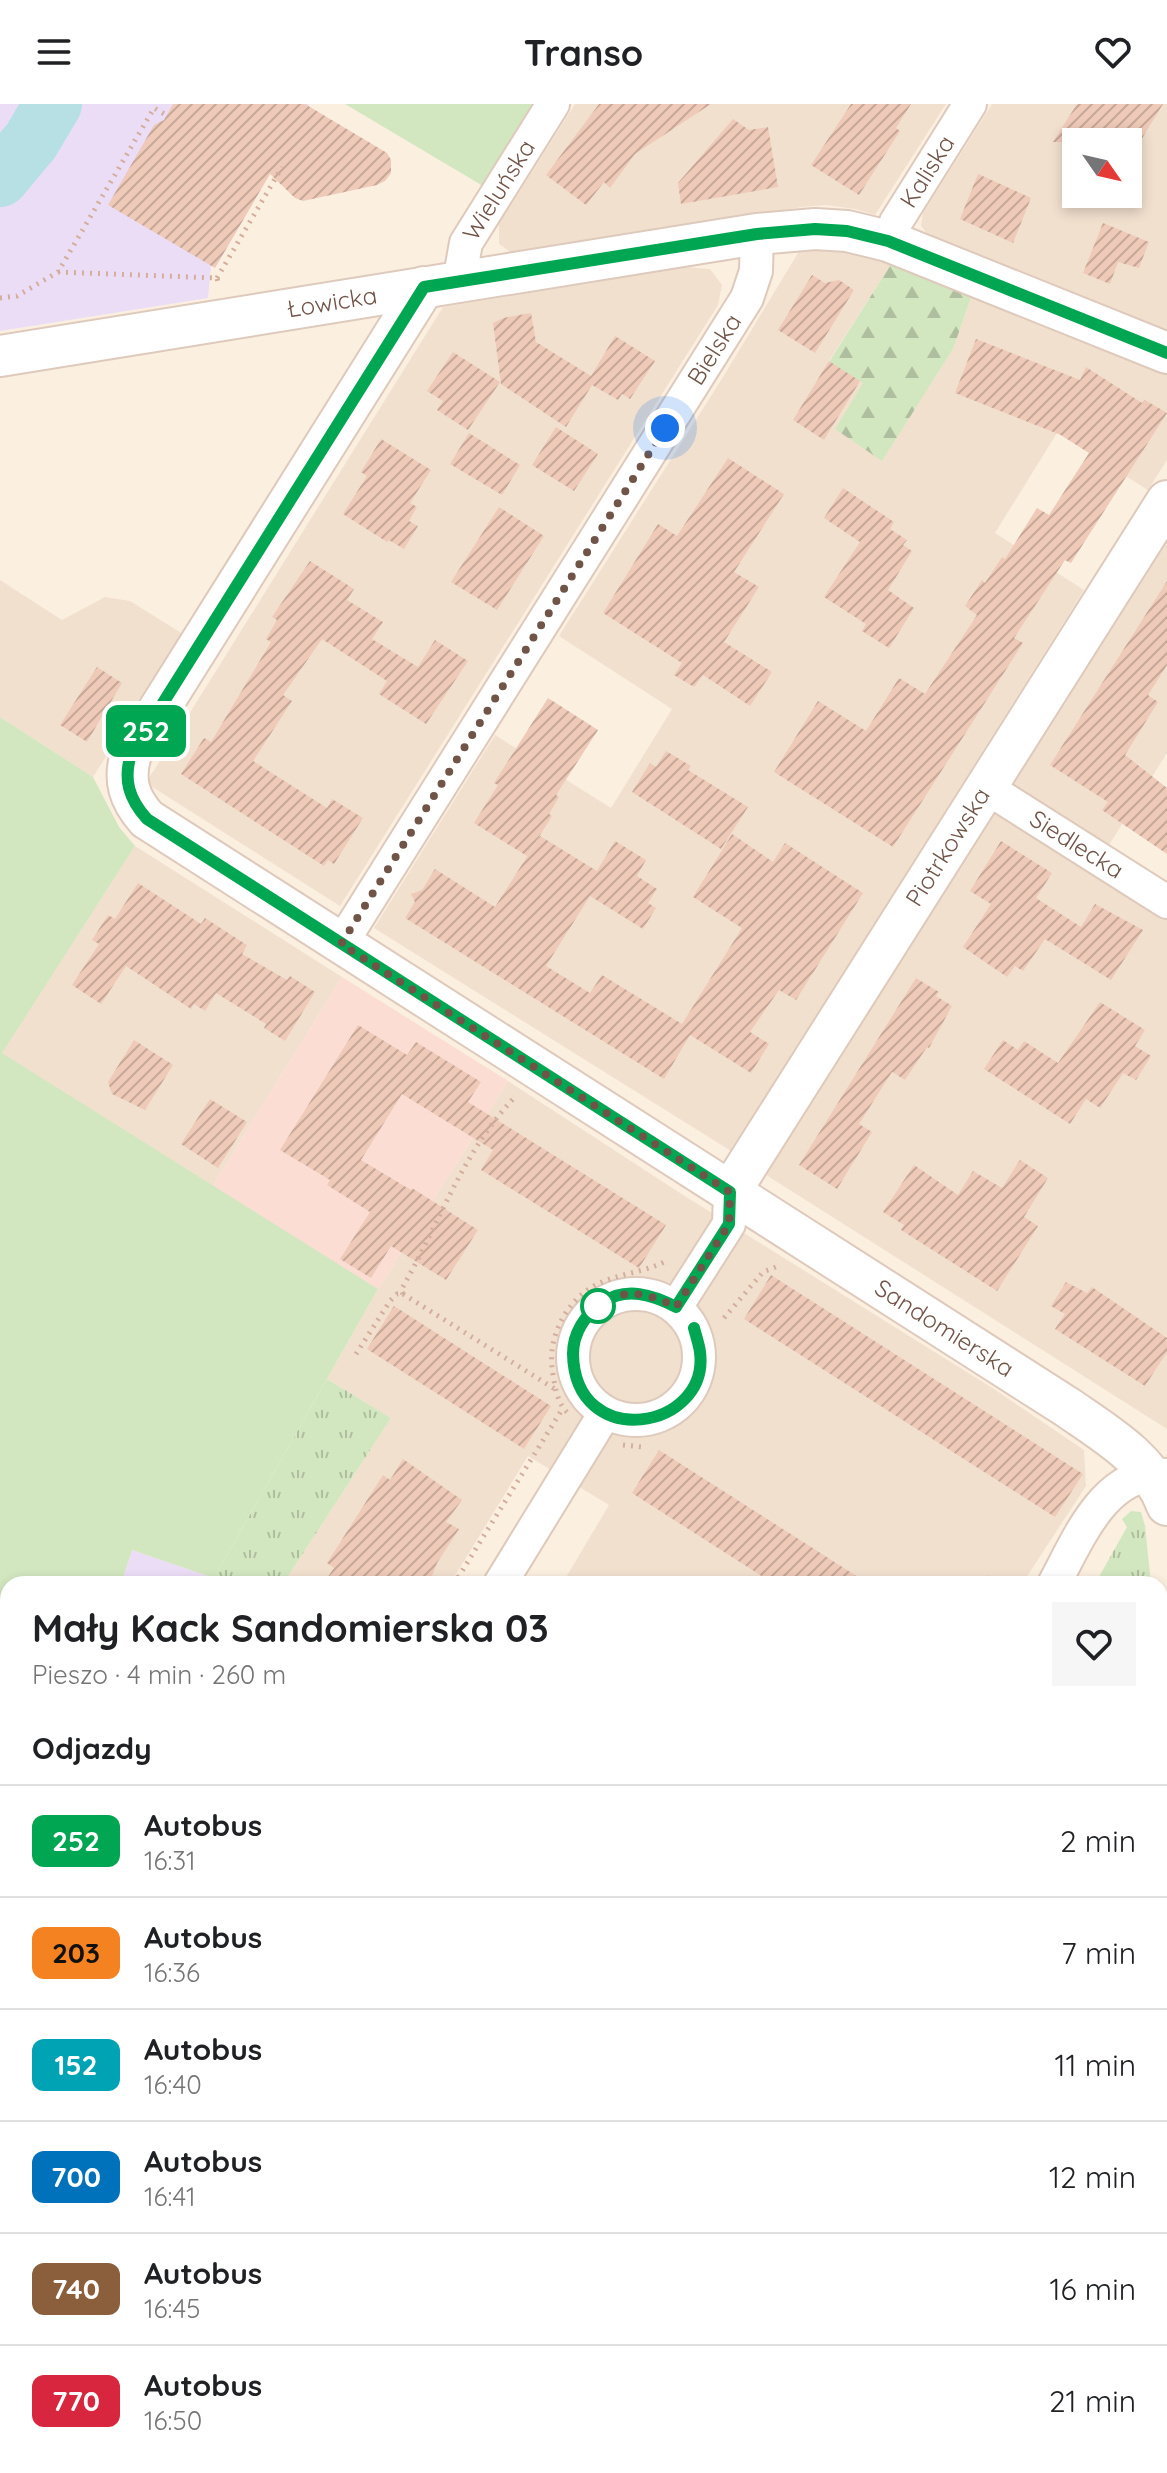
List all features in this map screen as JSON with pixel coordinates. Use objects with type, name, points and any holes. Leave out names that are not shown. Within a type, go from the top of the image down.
[{"type":"street","name":"Wieluńska","points":[[147,819],[135,806],[127,785],[125,771],[131,754],[441,284],[553,104]]},
{"type":"street","name":"Kaliska","points":[[888,241],[896,222],[970,104]]},
{"type":"street","name":"Łowicka","points":[[0,356],[757,234],[815,229],[847,231],[888,241],[1167,353]]},
{"type":"street","name":"Bielska","points":[[341,944],[747,298],[756,271],[757,234]]},
{"type":"street","name":"Piotrkowska","points":[[730,1192],[1167,501]]},
{"type":"street","name":"Siedlecka","points":[[987,788],[1167,902]]},
{"type":"street","name":"Sandomierska","points":[[147,819],[1067,1407],[1114,1439],[1162,1485]]},
{"type":"street","points":[[676,1307],[729,1224],[730,1192]]},
{"type":"street","points":[[628,1293],[654,1295],[676,1307],[694,1328],[700,1355],[696,1381],[682,1401],[662,1416],[643,1421],[600,1423],[574,1371],[573,1344],[584,1319],[604,1301],[628,1293]]},
{"type":"street","points":[[505,1576],[600,1423]]},
{"type":"street","points":[[1059,1576],[1103,1501],[1114,1490],[1162,1485]]},
{"type":"path","points":[[0,298],[17,296],[58,272],[154,108],[166,115]]},
{"type":"path","points":[[220,290],[217,278],[282,167]]},
{"type":"path","points":[[58,272],[217,278]]},
{"type":"path","points":[[403,1294],[401,1290],[466,1162],[491,1122],[529,1084],[538,1070]]},
{"type":"path","points":[[642,1447],[621,1445],[600,1423],[563,1408],[551,1358],[556,1334],[568,1308],[586,1292],[602,1282],[640,1273],[673,1257]]},
{"type":"path","points":[[724,1318],[763,1272],[784,1264]]},
{"type":"path","points":[[356,1354],[390,1301],[397,1294],[403,1294],[557,1390]]},
{"type":"path","points":[[459,1576],[563,1408]]},
{"type":"shaded area","points":[[0,104],[309,104],[217,265],[211,266],[208,298],[0,331]]},
{"type":"shaded area","points":[[575,104],[946,104],[875,215],[826,205],[802,207],[515,255],[499,244],[499,224]]},
{"type":"shaded area","points":[[992,104],[1167,104],[1167,331],[929,236],[921,226],[923,213]]},
{"type":"shaded area","points":[[801,248],[853,249],[891,264],[829,361],[864,383],[882,460],[953,349],[972,295],[1167,374],[1167,460],[1148,490],[1057,433],[995,533],[1084,590],[731,1151],[374,928],[495,735],[611,808],[672,709],[559,636]]},
{"type":"shaded area","points":[[684,267],[710,269],[722,285],[718,305],[340,906],[146,783],[443,307]]},
{"type":"shaded area","points":[[1167,533],[1167,753],[1109,845],[1010,783]]},
{"type":"shaded area","points":[[0,580],[62,620],[105,597],[130,601],[183,634],[93,777],[0,717]]},
{"type":"shaded area","points":[[994,808],[1167,918],[1167,1429],[763,1173]]},
{"type":"shaded area","points":[[135,846],[342,977],[212,1187],[1,1053]]},
{"type":"shaded area","points":[[342,977],[508,1081],[378,1289],[212,1187]]},
{"type":"shaded area","points":[[508,1081],[680,1193],[994,1389],[1084,1450],[1086,1486],[1027,1576],[567,1576],[609,1505],[528,1456],[455,1576],[288,1576],[391,1418],[327,1379],[378,1289]]},
{"type":"shaded area","points":[[132,1550],[208,1576],[124,1576]]},
{"type":"green space","points":[[345,104],[534,104],[483,186]]},
{"type":"green space","points":[[891,264],[972,295],[953,349],[882,461],[835,429],[863,383],[829,362]]},
{"type":"green space","points":[[0,717],[93,777],[119,827],[135,846],[2,1053],[378,1289],[215,1576],[132,1550],[124,1576],[0,1576]]},
{"type":"green space","points":[[327,1379],[391,1418],[288,1576],[215,1576]]},
{"type":"green space","points":[[1131,1511],[1141,1512],[1150,1576],[1099,1576],[1127,1527],[1122,1519]]},
{"type":"building","points":[[173,104],[305,104],[387,153],[391,160],[391,173],[377,185],[303,201],[295,198],[270,174],[215,268],[108,205],[154,125],[164,120]]},
{"type":"building","points":[[599,104],[711,104],[635,154],[610,188],[604,182],[586,205],[546,175]]},
{"type":"building","points":[[851,104],[911,104],[896,128],[900,131],[859,195],[811,165]]},
{"type":"building","points":[[1077,104],[1163,104],[1142,139],[1142,128],[1062,128],[1062,142],[1053,142]]},
{"type":"building","points":[[733,119],[749,130],[768,127],[778,187],[681,204],[678,183]]},
{"type":"building","points":[[978,174],[1031,198],[1013,243],[960,219]]},
{"type":"building","points":[[1103,223],[1149,242],[1139,268],[1118,262],[1110,284],[1083,273]]},
{"type":"building","points":[[812,275],[825,283],[839,280],[854,290],[815,353],[778,330]]},
{"type":"building","points":[[531,313],[536,342],[591,376],[615,336],[655,361],[630,399],[622,394],[618,400],[592,385],[566,427],[501,384],[493,323]]},
{"type":"building","points":[[976,339],[1080,380],[1086,367],[1142,403],[1145,400],[1167,413],[1071,563],[1065,560],[1014,638],[1023,643],[893,847],[774,772],[818,701],[866,731],[899,678],[925,694],[977,615],[965,606],[982,580],[985,583],[1002,557],[1005,559],[1037,508],[1049,515],[1089,453],[1061,435],[955,393]]},
{"type":"building","points":[[453,352],[500,382],[468,430],[437,410],[443,401],[427,391]]},
{"type":"building","points":[[829,361],[860,381],[824,440],[793,420]]},
{"type":"building","points":[[556,427],[598,454],[574,491],[532,465]]},
{"type":"building","points":[[469,433],[520,465],[502,495],[450,464]]},
{"type":"building","points":[[381,439],[431,470],[410,503],[417,507],[409,521],[418,526],[404,549],[343,514],[367,476],[361,472]]},
{"type":"building","points":[[728,458],[784,494],[734,572],[759,587],[724,642],[772,672],[750,706],[703,675],[694,687],[674,675],[682,663],[603,613],[658,524],[677,536]]},
{"type":"building","points":[[843,488],[894,522],[890,529],[907,540],[903,545],[912,551],[888,590],[914,608],[889,648],[862,631],[866,624],[824,597],[860,542],[824,518]]},
{"type":"building","points":[[499,507],[544,536],[497,610],[451,582]]},
{"type":"building","points":[[310,561],[354,589],[347,600],[383,622],[372,639],[418,667],[435,640],[468,661],[426,724],[379,694],[387,681],[322,639],[283,695],[292,701],[253,761],[327,808],[332,799],[363,818],[334,864],[328,860],[324,866],[181,774],[204,738],[211,742],[271,642],[266,639],[277,620],[272,617]]},
{"type":"building","points":[[1167,581],[1167,665],[1148,695],[1158,702],[1125,755],[1167,788],[1167,854],[1102,810],[1108,802],[1050,765]]},
{"type":"building","points":[[97,667],[122,683],[87,742],[60,725]]},
{"type":"building","points":[[548,698],[598,730],[556,795],[559,797],[549,814],[552,816],[527,856],[474,823],[498,785],[494,783]]},
{"type":"building","points":[[666,751],[691,766],[688,770],[748,807],[721,849],[632,792],[650,763],[656,767]]},
{"type":"building","points":[[732,834],[773,862],[785,843],[863,893],[796,1000],[779,990],[750,1032],[769,1044],[751,1073],[690,1035],[664,1079],[405,918],[415,902],[411,894],[422,890],[435,869],[495,907],[540,836],[597,871],[615,841],[646,860],[637,876],[657,889],[648,903],[656,908],[643,929],[590,896],[546,966],[590,993],[602,975],[682,1024],[742,928],[693,897]]},
{"type":"building","points":[[1001,841],[1052,873],[1036,898],[1081,927],[1095,904],[1143,930],[1111,980],[1045,939],[1023,971],[1015,966],[1007,977],[963,947],[991,904],[970,891]]},
{"type":"building","points":[[138,883],[201,924],[205,918],[247,945],[242,954],[287,980],[290,976],[315,992],[285,1041],[264,1028],[266,1024],[216,993],[205,1011],[194,1004],[191,1009],[126,966],[101,1004],[72,985],[99,944],[92,940],[108,915],[115,919]]},
{"type":"building","points":[[916,978],[939,992],[936,996],[952,1006],[929,1048],[905,1080],[892,1072],[859,1124],[872,1132],[837,1189],[799,1165]]},
{"type":"building","points":[[1100,1002],[1145,1030],[1135,1046],[1151,1056],[1136,1080],[1123,1073],[1100,1108],[1086,1099],[1070,1124],[984,1069],[1003,1040],[1018,1050],[1024,1041],[1058,1063]]},
{"type":"building","points":[[358,1025],[407,1055],[416,1042],[481,1082],[468,1102],[666,1225],[639,1268],[481,1170],[493,1150],[402,1094],[361,1160],[478,1230],[446,1280],[391,1246],[371,1278],[340,1259],[370,1212],[327,1185],[330,1180],[280,1150]]},
{"type":"building","points":[[134,1040],[173,1065],[145,1110],[112,1094],[108,1082]]},
{"type":"building","points":[[210,1099],[247,1122],[218,1168],[181,1144]]},
{"type":"building","points":[[1020,1160],[1048,1178],[1024,1217],[1038,1226],[997,1291],[901,1230],[904,1225],[883,1212],[914,1165],[958,1195],[973,1171],[1002,1188]]},
{"type":"building","points":[[771,1275],[1083,1474],[1055,1517],[744,1319]]},
{"type":"building","points":[[1066,1282],[1087,1293],[1092,1287],[1167,1338],[1167,1352],[1145,1386],[1055,1329],[1065,1314],[1051,1306]]},
{"type":"building","points":[[394,1306],[551,1406],[524,1449],[367,1349]]},
{"type":"building","points":[[659,1450],[856,1576],[762,1576],[632,1493]]},
{"type":"building","points":[[403,1459],[462,1500],[446,1522],[459,1529],[432,1576],[328,1576],[334,1568],[327,1563],[383,1475],[390,1480]]},
{"type":"waterway","points":[[0,178],[31,141],[53,104]]},
{"type":"bus line","name":"252","points":[[694,1328],[700,1355],[696,1381],[682,1401],[662,1416],[643,1421],[624,1420],[605,1413],[585,1396],[574,1371],[573,1344],[584,1319],[604,1301],[628,1293],[654,1295],[676,1307],[729,1224],[730,1192],[147,819],[135,806],[127,785],[125,771],[131,754],[424,287],[757,234],[815,229],[847,231],[888,241],[1167,353]]},
{"type":"route","points":[[598,1306],[628,1293],[654,1295],[676,1307],[729,1224],[730,1192],[341,944],[665,428]]}]
